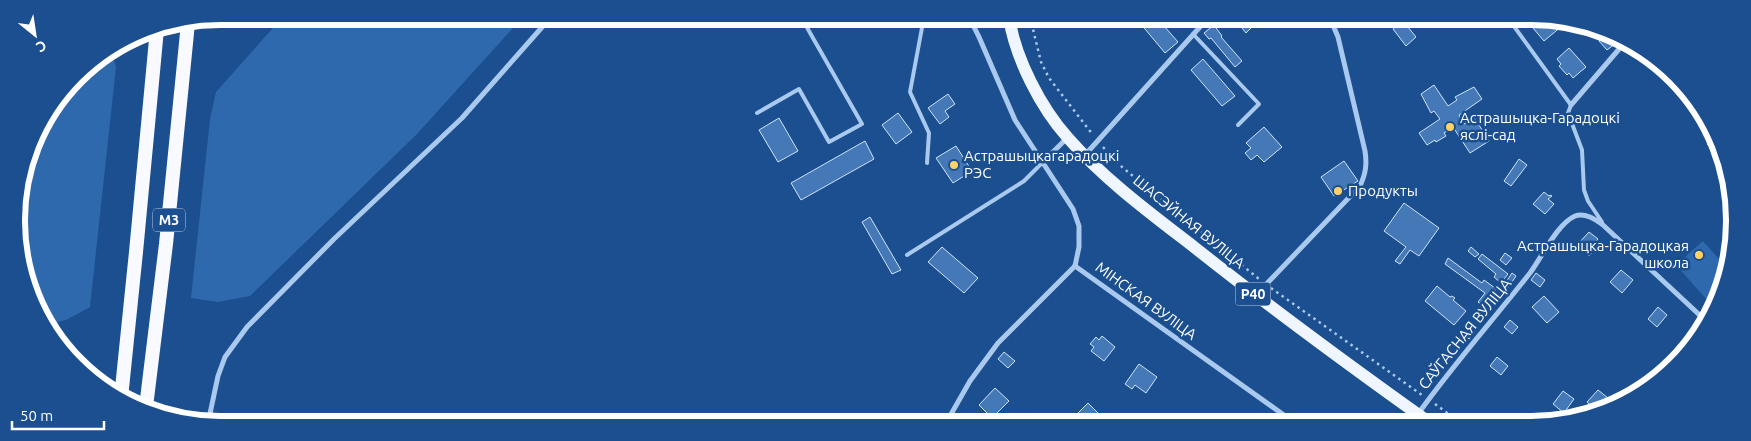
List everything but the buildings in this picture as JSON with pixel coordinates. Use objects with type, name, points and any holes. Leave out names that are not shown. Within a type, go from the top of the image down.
[{"type":"highway","name":"М3","points":[[147,401],[166,244],[187,28]]},
{"type":"highway","name":"М3","points":[[122,389],[156,36]]},
{"type":"main road","name":"ШАСЭЙНАЯ ВУЛІЦА","points":[[1011,25],[1024,68],[1046,109],[1067,138],[1109,178],[1255,296],[1421,416]]},
{"type":"street","points":[[209,416],[218,376],[225,357],[247,327],[334,239],[462,118],[544,25]]},
{"type":"street","name":"МІНСКАЯ ВУЛІЦА","points":[[973,25],[1015,120],[1073,209],[1079,226],[1079,247],[1075,266],[1285,416]]},
{"type":"street","points":[[1085,155],[1201,25]]},
{"type":"street","points":[[1255,296],[1360,186],[1364,176],[1367,164],[1365,151],[1338,37],[1333,25]]},
{"type":"street","points":[[1571,105],[1621,47]]},
{"type":"street","points":[[1042,162],[1067,138]]},
{"type":"street","name":"САЎГАСНАЯ ВУЛІЦА","points":[[1418,414],[1532,271],[1564,225],[1575,216],[1582,215],[1593,218],[1603,225],[1701,316]]},
{"type":"street","points":[[950,416],[970,381],[998,343],[1075,266]]},
{"type":"lane","points":[[757,113],[799,89],[829,142],[862,124],[806,25]]},
{"type":"lane","points":[[923,25],[910,92],[929,134],[927,162]]},
{"type":"lane","points":[[1513,25],[1571,105],[1568,113],[1582,150],[1584,190],[1588,201],[1603,225]]},
{"type":"lane","points":[[1193,34],[1258,104],[1238,125]]},
{"type":"lane","points":[[907,255],[1024,181],[1042,162]]},
{"type":"path","points":[[1032,25],[1042,62],[1049,78],[1098,141],[1122,167],[1266,284],[1451,416]]},
{"type":"shaded area","points":[[274,25],[516,25],[417,134],[250,296],[218,302],[191,298],[210,119],[216,92]]},
{"type":"shaded area","points":[[113,57],[116,67],[90,307],[66,320],[54,323],[35,283],[25,233],[25,208],[29,182],[35,158],[45,134],[65,101],[82,82]]},
{"type":"shaded area","points":[[1703,241],[1721,262],[1716,283],[1708,302],[1676,265]]},
{"type":"place","name":"Астрашыцка-Гарадоцкі яслі-сад","points":[[1450,127]]},
{"type":"place","name":"Астрашыцкагарадоцкі РЭС","points":[[954,165]]},
{"type":"place","name":"Продукты","points":[[1338,191]]},
{"type":"place","name":"Астрашыцка-Гарадоцкая школа","points":[[1699,255]]}]
